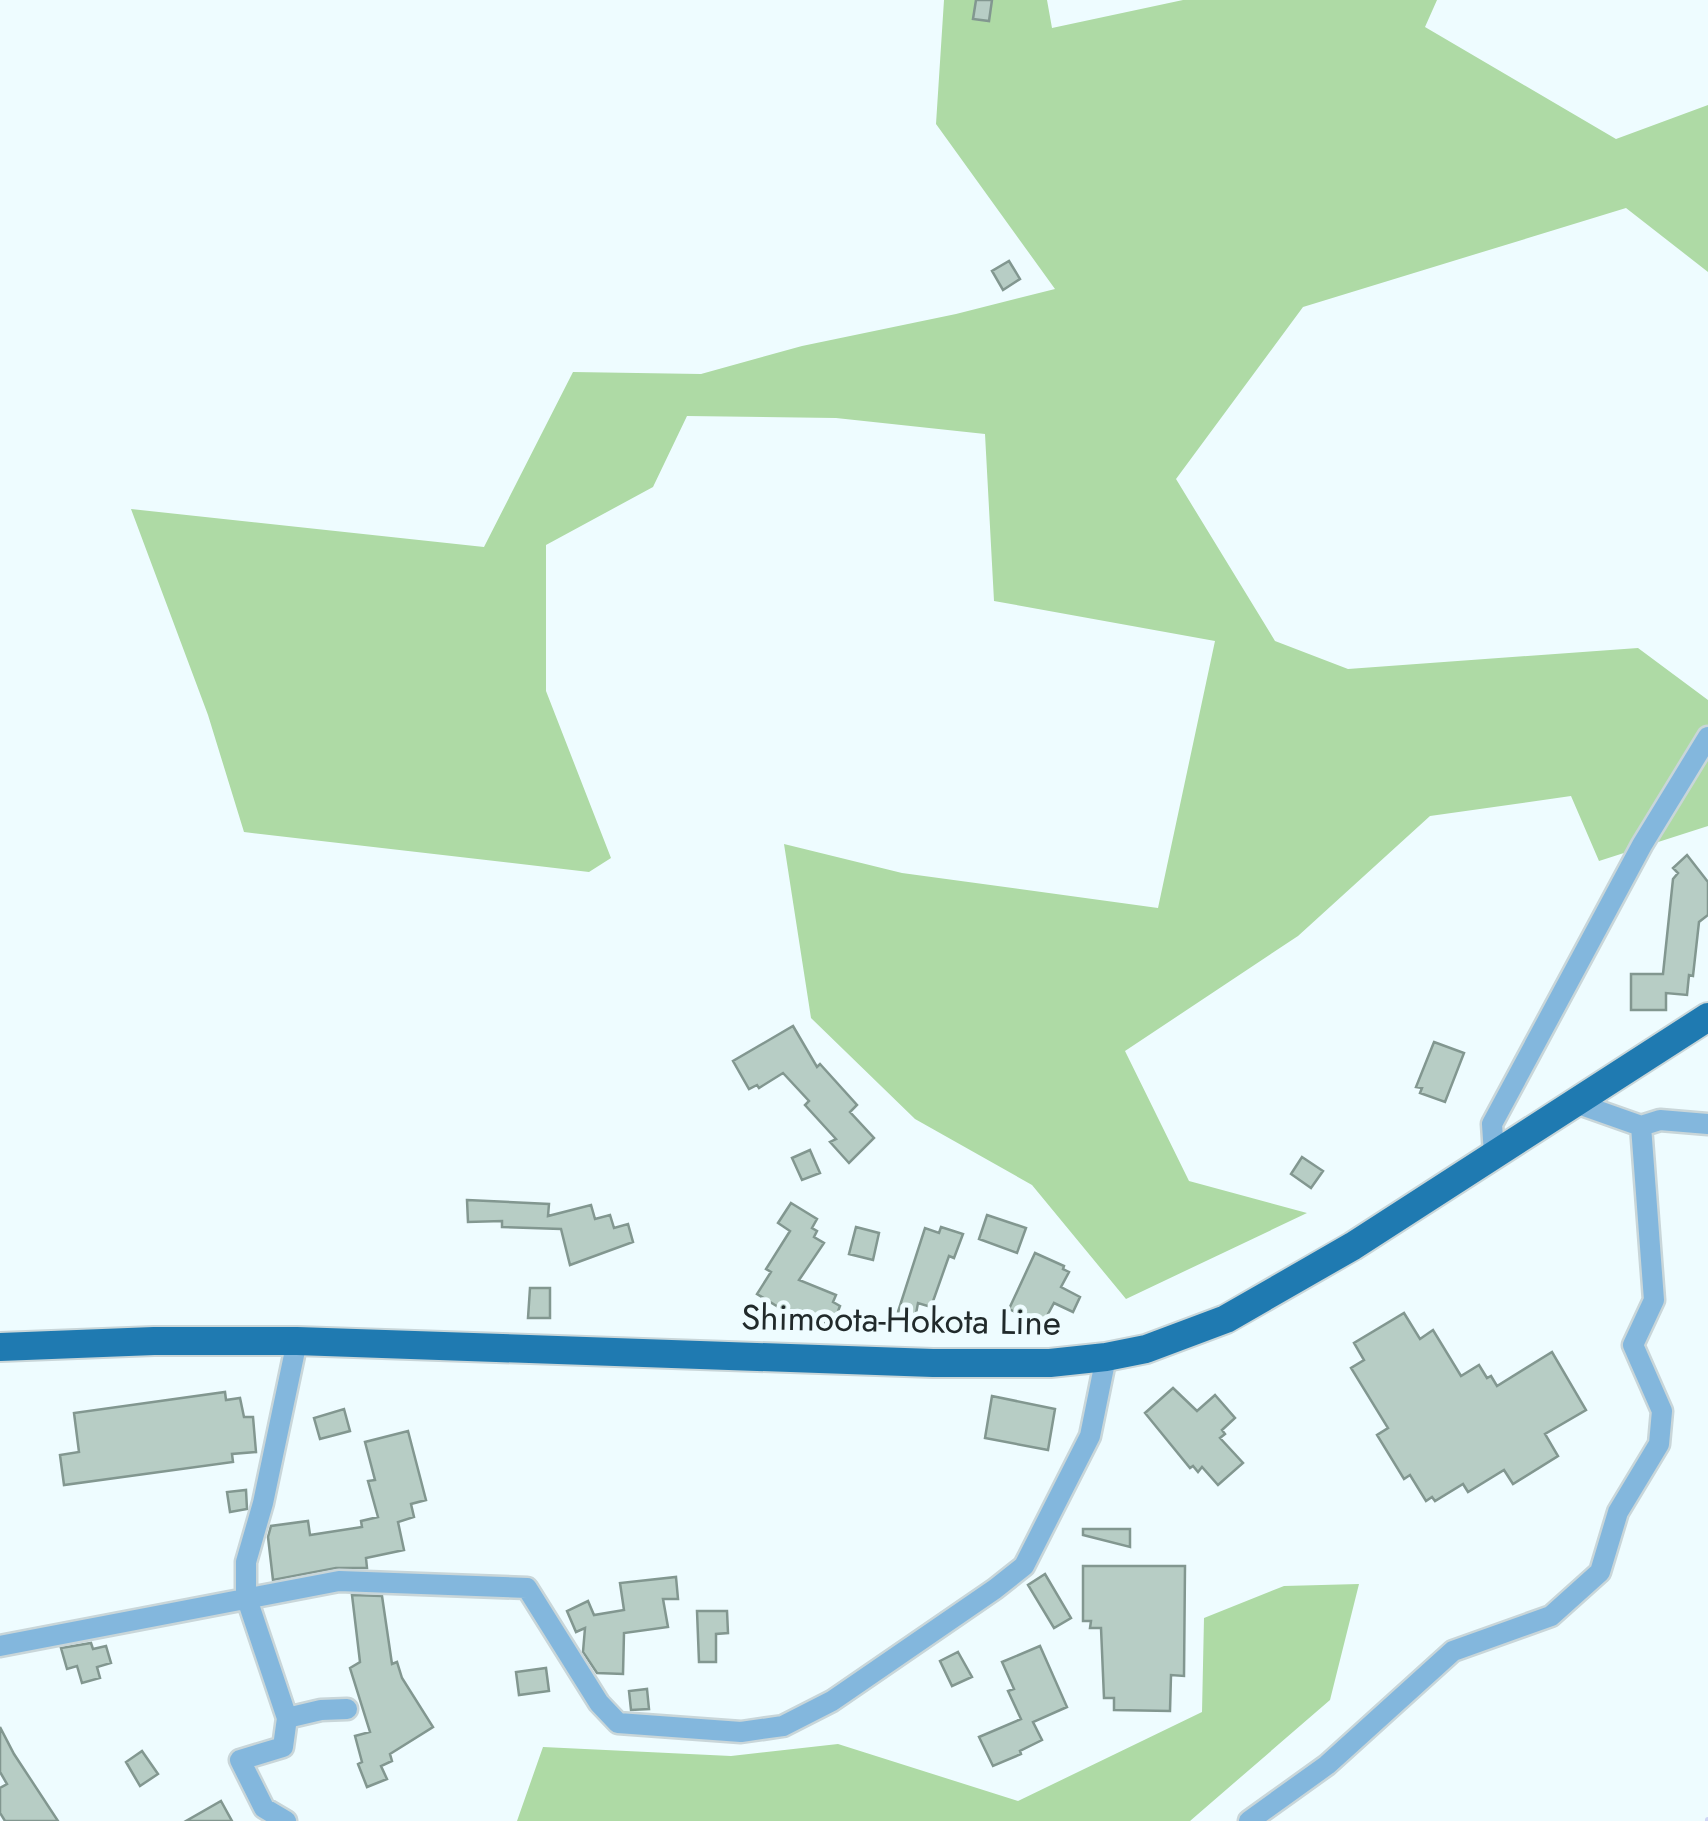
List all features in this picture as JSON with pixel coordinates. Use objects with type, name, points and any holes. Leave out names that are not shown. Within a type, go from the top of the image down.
[{"type":"main road","name":"Shimoota-Hokota Line","points":[[0,1347],[297,1341],[933,1362],[1050,1363],[1106,1357],[1161,1344],[1226,1318],[1353,1246],[1708,1017]]},
{"type":"street","points":[[1494,1154],[1492,1124],[1642,845],[1708,737]]},
{"type":"street","points":[[1573,1102],[1641,1126],[1660,1120],[1708,1124]]},
{"type":"street","points":[[1249,1821],[1328,1765],[1453,1651],[1551,1616],[1600,1572],[1618,1512],[1660,1444],[1662,1412],[1633,1345],[1654,1300],[1641,1126]]},
{"type":"street","points":[[286,1821],[264,1808],[240,1760],[283,1747],[287,1718],[246,1596],[246,1562],[263,1503],[297,1341]]},
{"type":"street","points":[[0,1646],[338,1580],[528,1588],[599,1703],[618,1723],[741,1732],[782,1726],[832,1701],[1024,1566],[1090,1436],[1106,1357]]},
{"type":"street","points":[[287,1718],[347,1709]]},
{"type":"green space","points":[[944,0],[1047,0],[1052,28],[1183,0],[1437,0],[1425,27],[1616,139],[1708,105],[1708,272],[1626,208],[1303,307],[1176,479],[1275,641],[1348,669],[1638,648],[1708,700],[1708,826],[1599,861],[1571,796],[1430,816],[1298,936],[1125,1051],[1189,1181],[1307,1213],[1126,1299],[1032,1185],[915,1119],[811,1018],[784,844],[902,873],[1158,908],[1215,641],[994,601],[985,434],[836,418],[687,416],[653,487],[546,545],[546,691],[611,858],[589,872],[244,832],[208,715],[131,509],[484,547],[573,372],[701,374],[802,346],[1055,289],[936,124]]},
{"type":"green space","points":[[1359,1584],[1330,1700],[1190,1821],[517,1821],[543,1747],[731,1756],[838,1744],[1018,1801],[1202,1712],[1204,1618],[1284,1586]]},
{"type":"building","points":[[976,0],[992,0],[989,21],[973,19]]},
{"type":"building","points":[[1009,261],[1020,279],[1003,290],[992,271]]},
{"type":"building","points":[[1687,855],[1708,882],[1708,915],[1699,922],[1687,995],[1666,993],[1666,1010],[1631,1010],[1631,974],[1663,974],[1673,879],[1678,873],[1673,868]]},
{"type":"building","points":[[793,1026],[817,1067],[820,1064],[857,1105],[850,1112],[874,1138],[849,1163],[830,1142],[836,1139],[805,1105],[809,1101],[783,1073],[759,1088],[757,1085],[749,1089],[733,1061]]},
{"type":"building","points":[[1434,1042],[1464,1053],[1445,1102],[1420,1093],[1422,1088],[1416,1087]]},
{"type":"building","points":[[810,1150],[820,1173],[802,1180],[792,1158]]},
{"type":"building","points":[[1302,1157],[1323,1171],[1311,1188],[1291,1174]]},
{"type":"building","points":[[467,1200],[549,1204],[548,1216],[591,1205],[595,1219],[610,1215],[614,1228],[628,1224],[633,1242],[570,1265],[561,1229],[502,1227],[502,1221],[468,1222]]},
{"type":"building","points":[[791,1203],[817,1219],[812,1228],[817,1231],[814,1237],[824,1243],[799,1280],[836,1295],[833,1302],[840,1306],[833,1324],[826,1321],[823,1327],[757,1294],[771,1272],[766,1269],[790,1231],[778,1223]]},
{"type":"building","points":[[987,1215],[1026,1228],[1017,1253],[979,1239]]},
{"type":"building","points":[[856,1227],[879,1233],[873,1260],[849,1254]]},
{"type":"building","points":[[941,1227],[963,1234],[954,1258],[949,1256],[931,1307],[918,1303],[914,1324],[896,1318],[925,1228],[939,1233]]},
{"type":"building","points":[[1035,1253],[1064,1266],[1069,1272],[1061,1287],[1080,1297],[1073,1312],[1054,1303],[1042,1325],[1009,1309]]},
{"type":"building","points":[[530,1288],[550,1288],[550,1318],[528,1318]]},
{"type":"building","points":[[1404,1313],[1420,1339],[1433,1330],[1461,1376],[1479,1365],[1497,1386],[1552,1352],[1586,1410],[1545,1434],[1558,1456],[1513,1484],[1504,1470],[1468,1492],[1463,1484],[1435,1501],[1432,1497],[1426,1501],[1410,1475],[1404,1479],[1377,1435],[1388,1428],[1351,1368],[1364,1360],[1354,1343]]},
{"type":"building","points":[[1173,1388],[1197,1411],[1215,1395],[1235,1418],[1222,1430],[1225,1434],[1220,1438],[1243,1463],[1218,1485],[1202,1467],[1198,1472],[1193,1466],[1190,1468],[1145,1413]]},
{"type":"building","points":[[225,1392],[226,1400],[240,1398],[244,1417],[253,1417],[256,1452],[232,1454],[233,1462],[64,1485],[60,1455],[79,1452],[74,1413]]},
{"type":"building","points":[[992,1396],[1055,1409],[1048,1450],[985,1438]]},
{"type":"building","points":[[344,1409],[350,1431],[320,1439],[314,1418]]},
{"type":"building","points":[[408,1431],[426,1500],[411,1504],[414,1517],[398,1522],[404,1550],[366,1558],[367,1568],[336,1568],[273,1580],[268,1537],[271,1526],[308,1521],[310,1535],[362,1527],[361,1521],[378,1517],[368,1481],[375,1480],[365,1442]]},
{"type":"building","points":[[246,1490],[247,1509],[230,1512],[227,1492]]},
{"type":"building","points":[[1083,1529],[1130,1529],[1130,1547],[1083,1535]]},
{"type":"building","points":[[1083,1566],[1185,1566],[1184,1676],[1171,1675],[1170,1711],[1114,1710],[1114,1698],[1104,1698],[1101,1628],[1090,1628],[1091,1621],[1083,1621]]},
{"type":"building","points":[[1045,1574],[1071,1618],[1054,1628],[1028,1585]]},
{"type":"building","points":[[676,1577],[678,1599],[663,1599],[668,1627],[624,1633],[623,1674],[597,1673],[583,1652],[585,1628],[576,1632],[567,1611],[588,1601],[594,1615],[624,1610],[620,1583]]},
{"type":"building","points":[[352,1595],[382,1596],[392,1664],[397,1662],[402,1678],[433,1727],[390,1754],[392,1761],[381,1766],[387,1779],[367,1787],[358,1764],[362,1762],[355,1736],[370,1732],[350,1668],[360,1662]]},
{"type":"building","points":[[697,1611],[727,1611],[728,1633],[716,1634],[716,1662],[699,1662]]},
{"type":"building","points":[[91,1643],[93,1649],[106,1646],[111,1663],[97,1667],[100,1678],[82,1683],[77,1666],[67,1669],[61,1648]]},
{"type":"building","points":[[1040,1646],[1067,1707],[1033,1722],[1042,1740],[993,1766],[979,1737],[1021,1719],[1008,1691],[1014,1689],[1002,1662]]},
{"type":"building","points":[[958,1652],[972,1677],[952,1686],[940,1661]]},
{"type":"building","points":[[546,1668],[549,1691],[519,1695],[516,1672]]},
{"type":"building","points":[[647,1689],[649,1709],[631,1710],[629,1691]]},
{"type":"building","points":[[0,1727],[58,1821],[5,1821],[0,1813],[0,1788],[7,1784],[0,1772]]},
{"type":"building","points":[[142,1751],[158,1774],[140,1786],[126,1762]]},
{"type":"building","points":[[221,1801],[232,1821],[186,1821]]}]
